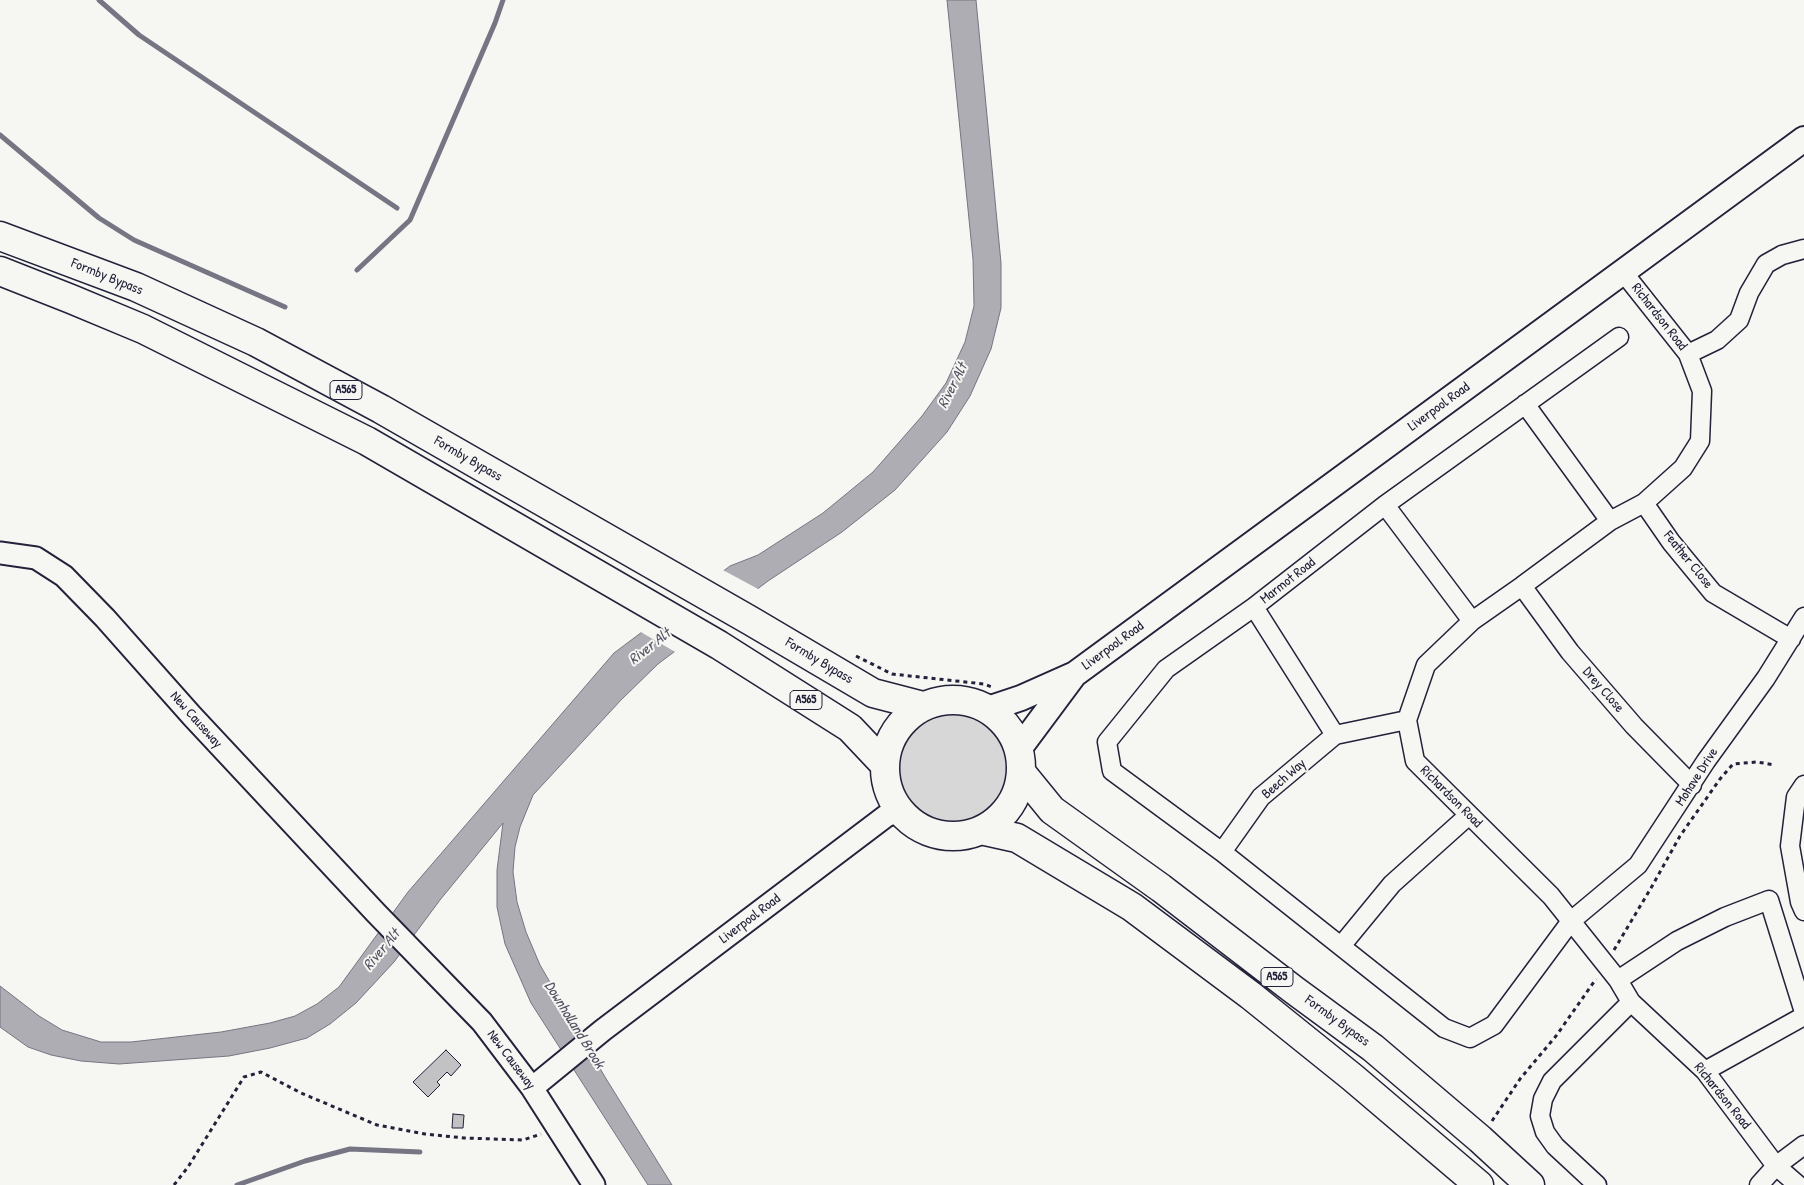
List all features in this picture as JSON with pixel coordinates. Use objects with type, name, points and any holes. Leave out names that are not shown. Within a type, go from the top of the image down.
[{"type":"highway","name":"Formby Bypass","points":[[0,236],[136,287],[256,342],[381,408],[873,693],[922,706]]},
{"type":"highway","name":"A565","points":[[0,271],[71,298],[143,329],[367,441],[720,645],[850,728],[884,764]]},
{"type":"highway","name":"A565","points":[[944,700],[967,700],[988,709],[1002,719],[1012,733],[1020,761],[1018,790],[1009,807],[997,820],[981,830],[967,835],[952,837],[922,830],[899,811],[890,797],[885,781],[884,764],[888,746],[895,730],[907,716],[922,706],[944,700]]},
{"type":"highway","name":"Formby Bypass","points":[[1020,761],[1052,810],[1161,888],[1373,1048],[1480,1138],[1530,1185]]},
{"type":"highway","name":"A565","points":[[981,830],[1017,838],[1132,908],[1250,995],[1338,1065],[1479,1185]]},
{"type":"main road","name":"Liverpool Road","points":[[988,709],[1021,698],[1075,674],[1804,139]]},
{"type":"main road","name":"Liverpool Road","points":[[1020,761],[1075,674]]},
{"type":"street","points":[[1688,354],[1717,340],[1739,320],[1749,294],[1766,264],[1782,255],[1804,249]]},
{"type":"street","name":"Richardson Road","points":[[1623,272],[1688,354],[1702,391],[1700,441],[1684,468],[1644,503],[1610,521],[1472,621],[1426,665],[1407,720],[1414,761],[1551,896],[1606,964],[1632,1002],[1705,1071],[1776,1166],[1798,1185]]},
{"type":"street","name":"Marmot Road","points":[[1341,946],[1222,852],[1112,771],[1107,742],[1166,669],[1254,606],[1385,505],[1619,337]]},
{"type":"street","points":[[1525,404],[1610,521]]},
{"type":"street","name":"Feather Close","points":[[1644,503],[1672,542],[1713,592],[1791,639]]},
{"type":"street","points":[[1385,505],[1472,621]]},
{"type":"street","name":"New Causeway","points":[[0,553],[36,558],[64,576],[105,618],[192,716],[376,913],[482,1022],[532,1088],[594,1185]]},
{"type":"street","name":"Drey Close","points":[[1522,586],[1570,652],[1634,726],[1692,785]]},
{"type":"street","points":[[1254,606],[1335,735]]},
{"type":"street","name":"Mohave Drive","points":[[1341,946],[1444,1028],[1470,1038],[1494,1024],[1571,921],[1638,865],[1706,761],[1766,678],[1804,617]]},
{"type":"street","name":"Beech Way","points":[[1222,852],[1261,797],[1335,735],[1407,720]]},
{"type":"street","points":[[1804,785],[1796,797],[1790,846],[1800,902],[1804,912]]},
{"type":"street","name":"Liverpool Road","points":[[532,1088],[603,1030],[886,816],[899,811]]},
{"type":"street","points":[[1341,946],[1392,884],[1470,815]]},
{"type":"street","points":[[1618,980],[1677,942],[1725,917],[1770,900],[1804,1012]]},
{"type":"street","points":[[1597,1185],[1555,1146],[1546,1132],[1540,1116],[1541,1107],[1552,1081],[1632,1002]]},
{"type":"street","points":[[1705,1071],[1804,1016]]},
{"type":"street","points":[[1759,1185],[1776,1166],[1804,1144]]},
{"type":"path","points":[[850,652],[892,674],[984,684],[1021,698]]},
{"type":"path","points":[[1480,1138],[1520,1079],[1556,1036],[1606,964],[1680,836],[1720,779],[1733,764],[1757,762],[1775,765]]},
{"type":"path","points":[[174,1185],[188,1167],[244,1077],[261,1072],[302,1093],[377,1125],[425,1134],[464,1138],[523,1140],[558,1130]]},
{"type":"shaded area","points":[[953,711],[975,715],[993,727],[1005,745],[1009,767],[1005,789],[993,807],[975,819],[953,823],[931,819],[913,807],[901,789],[897,767],[901,745],[913,727],[931,715]]},
{"type":"water","points":[[947,0],[976,0],[1001,263],[1001,308],[991,349],[970,396],[947,432],[895,490],[842,532],[768,581],[658,664],[621,700],[533,795],[520,827],[515,847],[513,872],[517,902],[526,932],[540,965],[605,1077],[672,1185],[648,1185],[531,1003],[505,944],[497,907],[497,870],[503,823],[440,900],[394,962],[356,1003],[330,1024],[307,1038],[229,1056],[119,1064],[81,1061],[51,1055],[28,1047],[0,1027],[0,986],[39,1016],[62,1030],[101,1042],[131,1042],[221,1032],[270,1023],[295,1016],[317,1004],[339,987],[408,892],[614,653],[730,566],[758,555],[823,513],[873,472],[922,416],[946,383],[965,342],[974,306],[973,259]]},
{"type":"pier","points":[[721,569],[760,590],[677,653],[639,631]]},
{"type":"building","points":[[446,1050],[461,1065],[451,1076],[447,1072],[437,1082],[440,1085],[428,1097],[413,1082]]},
{"type":"building","points":[[453,1114],[464,1115],[463,1128],[452,1128]]},
{"type":"waterway","points":[[99,0],[139,35],[397,208]]},
{"type":"waterway","points":[[357,270],[410,220],[495,23],[503,0]]},
{"type":"waterway","points":[[0,135],[99,218],[134,240],[285,307]]},
{"type":"waterway","points":[[237,1185],[305,1161],[350,1149],[420,1152]]},
{"type":"water label","name":"River Alt","points":[[953,386]]},
{"type":"water label","name":"River Alt","points":[[650,647]]},
{"type":"water label","name":"River Alt","points":[[382,950]]},
{"type":"water label","name":"Downholland Brook","points":[[574,1025]]}]
